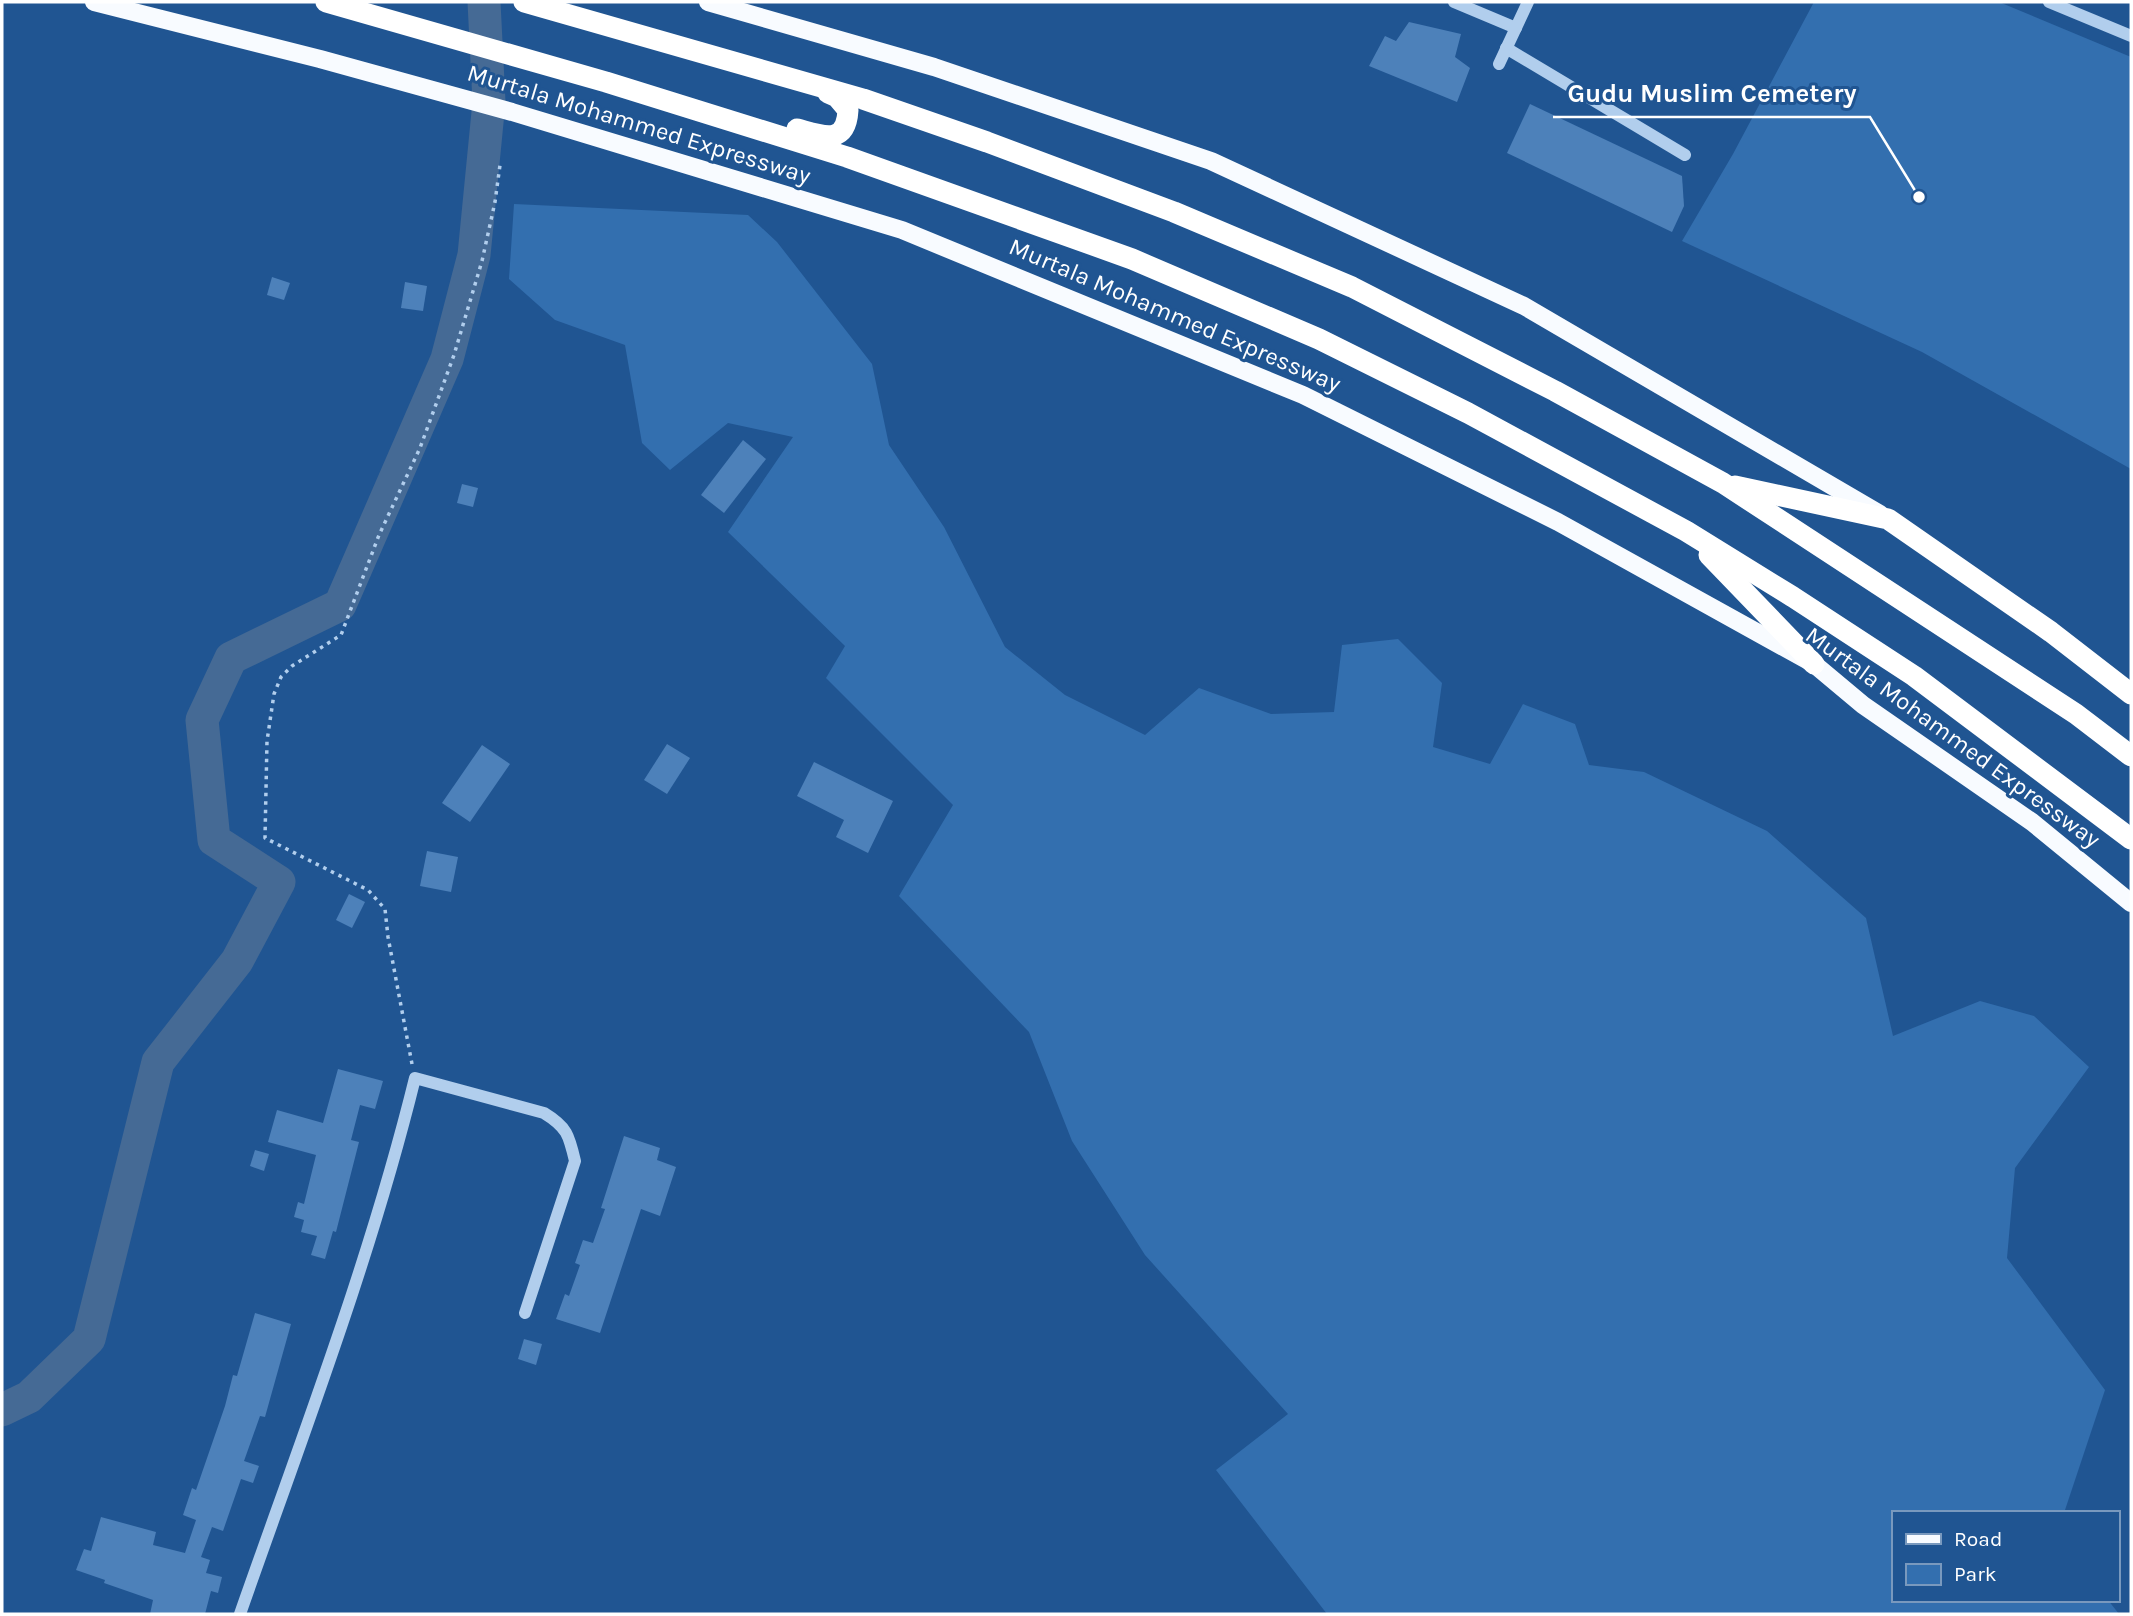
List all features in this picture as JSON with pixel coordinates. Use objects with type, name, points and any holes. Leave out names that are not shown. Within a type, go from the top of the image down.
[{"type":"highway","name":"Murtala Mohammed Expressway","points":[[328,2],[848,157],[1132,259],[1319,340],[1468,413],[1686,531],[1914,676],[2131,839]]},
{"type":"highway","points":[[532,4],[863,99],[1174,212],[1352,287],[1555,391],[1723,483],[2076,714],[2131,755]]},
{"type":"highway","points":[[719,117],[755,118],[818,134],[841,133],[846,126],[848,110],[844,103],[805,82]]},
{"type":"highway","points":[[1723,483],[1888,519],[2051,632],[2131,694]]},
{"type":"highway","points":[[1686,531],[1814,664]]},
{"type":"main road","name":"Murtala Mohammed Expressway","points":[[94,2],[512,112],[902,230],[1303,395],[1558,522],[1814,664],[1863,705],[2032,821],[2131,903]]},
{"type":"main road","points":[[708,2],[934,68],[1211,161],[1524,306],[1888,519]]},
{"type":"street","points":[[1454,2],[1516,28]]},
{"type":"street","points":[[1499,64],[1528,2]]},
{"type":"street","points":[[2049,2],[2131,36]]},
{"type":"street","points":[[1506,48],[1685,155]]},
{"type":"street","points":[[240,1614],[327,1367],[387,1183],[415,1078],[544,1113],[562,1124],[570,1140],[575,1161],[525,1313]]},
{"type":"path","points":[[415,1078],[385,909],[369,890],[265,838],[267,741],[274,694],[281,677],[292,666],[341,635],[379,535],[420,449],[454,355],[482,261],[500,164]]},
{"type":"green space","points":[[1814,2],[1999,2],[2131,57],[2131,469],[1922,352],[1682,241],[1733,154]]},
{"type":"green space","points":[[514,204],[748,215],[777,242],[872,364],[889,445],[944,527],[1005,647],[1065,695],[1145,735],[1199,688],[1271,714],[1334,712],[1342,645],[1398,639],[1442,683],[1433,747],[1490,764],[1523,704],[1575,724],[1589,765],[1644,772],[1767,831],[1866,918],[1893,1036],[1980,1001],[2034,1016],[2089,1067],[2015,1168],[2007,1258],[2105,1390],[2065,1511],[1892,1511],[1892,1602],[2110,1602],[2119,1614],[1327,1614],[1216,1470],[1288,1414],[1145,1255],[1072,1141],[1029,1032],[899,896],[953,805],[826,678],[845,646],[728,532],[793,437],[728,423],[670,470],[642,443],[625,345],[555,320],[509,279]]},
{"type":"building","points":[[1409,22],[1461,34],[1455,57],[1470,68],[1457,102],[1369,66],[1385,36],[1396,41]]},
{"type":"building","points":[[1530,104],[1682,176],[1684,206],[1672,232],[1507,153]]},
{"type":"building","points":[[272,277],[290,283],[284,300],[267,295]]},
{"type":"building","points":[[405,282],[427,286],[423,311],[401,308]]},
{"type":"building","points":[[743,440],[766,459],[724,513],[701,495]]},
{"type":"building","points":[[462,484],[478,488],[473,507],[457,503]]},
{"type":"building","points":[[667,744],[690,758],[667,794],[644,780]]},
{"type":"building","points":[[482,745],[510,764],[470,822],[442,803]]},
{"type":"building","points":[[814,762],[893,801],[868,853],[836,837],[844,820],[797,796]]},
{"type":"building","points":[[427,851],[458,857],[451,892],[420,886]]},
{"type":"building","points":[[349,894],[365,902],[352,928],[336,920]]},
{"type":"building","points":[[338,1069],[383,1081],[375,1109],[360,1105],[351,1140],[359,1142],[336,1232],[333,1231],[325,1259],[311,1255],[317,1236],[301,1232],[304,1220],[294,1217],[298,1202],[304,1204],[316,1155],[268,1142],[277,1110],[323,1123]]},
{"type":"building","points":[[624,1136],[660,1148],[657,1160],[676,1167],[660,1216],[641,1209],[600,1333],[556,1319],[565,1294],[569,1296],[580,1265],[575,1263],[583,1240],[593,1243]]},
{"type":"building","points":[[255,1150],[269,1154],[264,1171],[250,1166]]},
{"type":"building","points":[[255,1313],[291,1324],[265,1417],[260,1416],[244,1461],[259,1466],[253,1483],[241,1479],[223,1531],[212,1527],[201,1557],[210,1560],[206,1573],[222,1577],[218,1593],[211,1591],[205,1614],[150,1614],[153,1600],[76,1570],[84,1549],[91,1551],[101,1517],[156,1532],[153,1545],[185,1553],[196,1520],[183,1515],[192,1488],[196,1490],[233,1375],[237,1376]]},
{"type":"building","points":[[524,1339],[542,1344],[536,1365],[518,1359]]},
{"type":"waterway","points":[[2,1410],[29,1397],[89,1339],[158,1062],[237,961],[279,882],[214,840],[202,720],[231,658],[340,605],[447,359],[474,255],[489,102],[484,2]]},
{"type":"place","name":"Gudu Muslim Cemetery","points":[[1919,197]]}]
